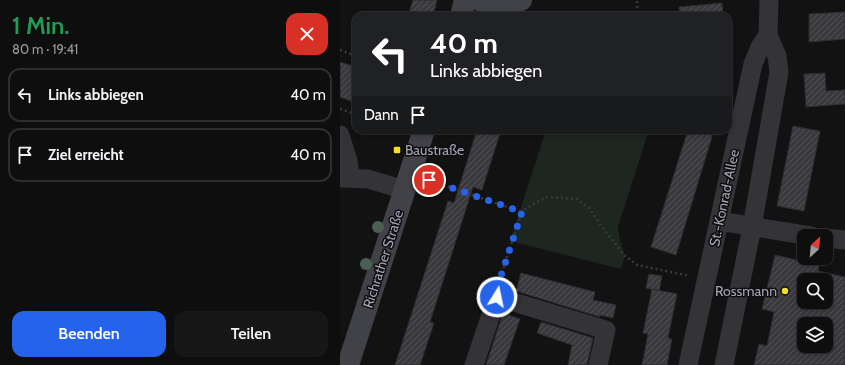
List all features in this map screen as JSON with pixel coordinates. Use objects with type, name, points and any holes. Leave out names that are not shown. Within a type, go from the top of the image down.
[{"type":"main road","points":[[462,12],[464,0]]},
{"type":"main road","points":[[480,0],[496,12],[520,0]]},
{"type":"main road","name":"Richrather Straße","points":[[348,365],[406,190],[423,134]]},
{"type":"street","name":"St.-Konrad-Allee","points":[[724,365],[752,227],[778,72],[777,56],[768,35],[769,0]]},
{"type":"street","name":"St.-Konrad-Allee","points":[[688,365],[753,64],[760,47],[768,35]]},
{"type":"street","points":[[340,135],[348,161],[345,178],[368,179],[406,190]]},
{"type":"street","points":[[719,222],[797,234]]},
{"type":"street","points":[[833,239],[845,240]]},
{"type":"street","points":[[474,365],[497,297],[606,330],[598,365]]},
{"type":"path","points":[[637,1],[638,12]]},
{"type":"path","points":[[340,50],[352,54]]},
{"type":"path","points":[[340,109],[352,113]]},
{"type":"path","points":[[429,180],[520,212],[546,198],[577,198],[589,208],[625,256],[637,265],[696,277]]},
{"type":"path","points":[[497,297],[497,288],[522,212],[520,212]]},
{"type":"shaded area","points":[[545,134],[648,134],[618,227],[620,241],[625,256],[621,269],[510,241]]},
{"type":"building","points":[[413,0],[437,0],[434,12],[409,12]]},
{"type":"building","points":[[722,3],[723,12],[680,12],[679,7]]},
{"type":"building","points":[[845,12],[845,39],[809,42],[809,14]]},
{"type":"building","points":[[340,62],[352,66],[352,102],[340,97]]},
{"type":"building","points":[[825,73],[826,91],[845,90],[845,104],[806,107],[804,74]]},
{"type":"building","points":[[793,126],[820,131],[804,211],[777,206]]},
{"type":"building","points":[[476,134],[500,134],[482,190],[473,187],[430,322],[434,323],[420,365],[395,365],[448,201],[454,203]]},
{"type":"building","points":[[687,134],[713,134],[676,255],[651,247]]},
{"type":"building","points":[[775,255],[797,260],[797,265],[819,265],[818,271],[827,273],[797,273],[797,309],[833,309],[833,274],[845,277],[845,365],[754,365],[759,344],[767,346],[774,312],[762,309]]},
{"type":"building","points":[[521,273],[595,292],[593,300],[616,305],[613,318],[600,315],[600,317],[516,291]]},
{"type":"building","points":[[649,274],[662,276],[659,291],[646,288]]},
{"type":"building","points":[[652,289],[677,294],[668,338],[672,339],[667,365],[642,365],[648,334],[643,333]]},
{"type":"building","points":[[503,313],[520,319],[504,365],[486,365]]},
{"type":"building","points":[[541,322],[593,338],[587,365],[568,365],[572,345],[537,333]]},
{"type":"place","name":"Baustraße","points":[[397,150]]},
{"type":"place","name":"Rossmann","points":[[785,291]]},
{"type":"route","points":[[429,180],[522,212],[497,288],[497,297]]}]
